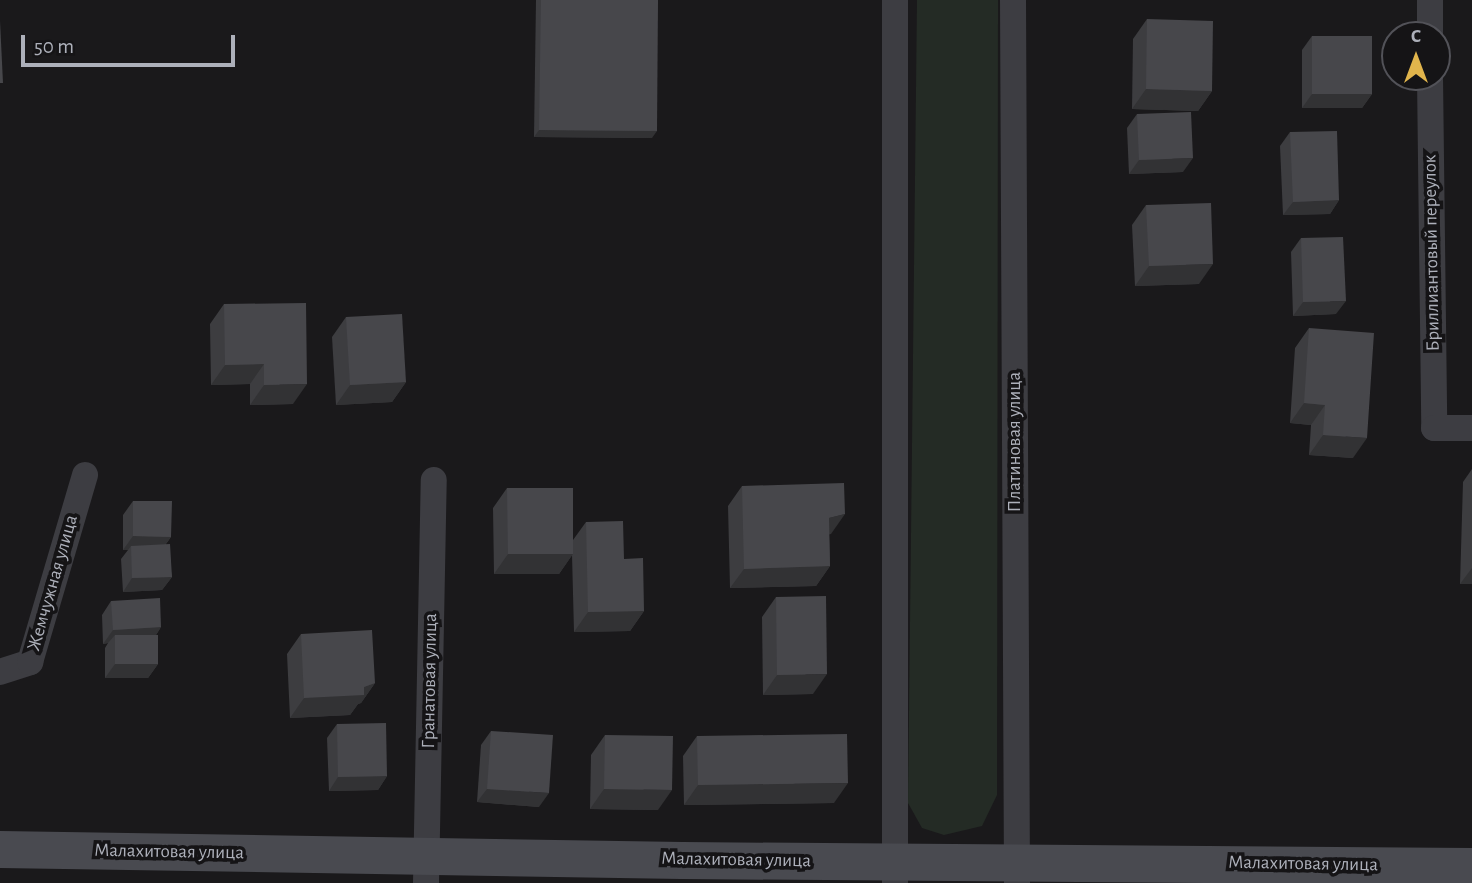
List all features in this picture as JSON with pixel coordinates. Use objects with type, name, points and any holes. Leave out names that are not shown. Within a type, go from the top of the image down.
[{"type":"street","points":[[895,0],[895,872]]},
{"type":"street","name":"Платиновая улица","points":[[1013,0],[1016,872]]},
{"type":"street","points":[[1430,0],[1430,21]]},
{"type":"street","name":"Бриллиантовый переулок","points":[[1430,91],[1434,428],[1472,428]]},
{"type":"street","name":"Жемчужная улица","points":[[0,672],[30,662],[85,475]]},
{"type":"street","name":"Гранатовая улица","points":[[426,869],[434,480]]},
{"type":"street","name":"Малахитовая улица","points":[[0,849],[426,869],[1016,872],[1472,866]]},
{"type":"shaded area","points":[[917,0],[998,0],[997,795],[982,826],[944,835],[922,828],[908,803]]},
{"type":"building","points":[[541,0],[658,0],[657,131],[539,130]]},
{"type":"building","points":[[1147,19],[1213,21],[1212,91],[1146,89]]},
{"type":"building","points":[[0,21],[3,83],[0,83]]},
{"type":"building","points":[[1312,36],[1372,36],[1372,94],[1312,94]]},
{"type":"building","points":[[1191,112],[1193,158],[1139,160],[1137,114]]},
{"type":"building","points":[[1337,131],[1339,200],[1293,202],[1290,132]]},
{"type":"building","points":[[1211,203],[1213,264],[1149,266],[1146,205]]},
{"type":"building","points":[[1343,237],[1346,301],[1303,302],[1301,238]]},
{"type":"building","points":[[306,303],[307,384],[264,385],[264,364],[225,365],[224,304]]},
{"type":"building","points":[[402,314],[406,382],[350,385],[346,317]]},
{"type":"building","points":[[1309,328],[1374,333],[1367,438],[1323,435],[1325,405],[1304,403]]},
{"type":"building","points":[[844,483],[845,514],[829,518],[830,566],[744,569],[742,486]]},
{"type":"building","points":[[507,488],[573,488],[573,554],[508,554]]},
{"type":"building","points":[[133,501],[172,501],[171,537],[133,536]]},
{"type":"building","points":[[623,521],[624,559],[643,558],[644,611],[588,612],[586,522]]},
{"type":"building","points":[[170,544],[172,577],[132,578],[131,546]]},
{"type":"building","points":[[826,596],[827,674],[777,675],[776,597]]},
{"type":"building","points":[[160,598],[161,627],[113,630],[111,601]]},
{"type":"building","points":[[372,630],[375,683],[364,687],[364,695],[304,698],[301,634]]},
{"type":"building","points":[[115,635],[158,635],[158,664],[115,664]]},
{"type":"building","points":[[386,723],[387,776],[338,777],[337,724]]},
{"type":"building","points":[[491,731],[553,735],[549,793],[487,789]]},
{"type":"building","points":[[847,734],[848,783],[698,785],[697,736]]},
{"type":"building","points":[[605,735],[673,736],[672,790],[604,789]]}]
